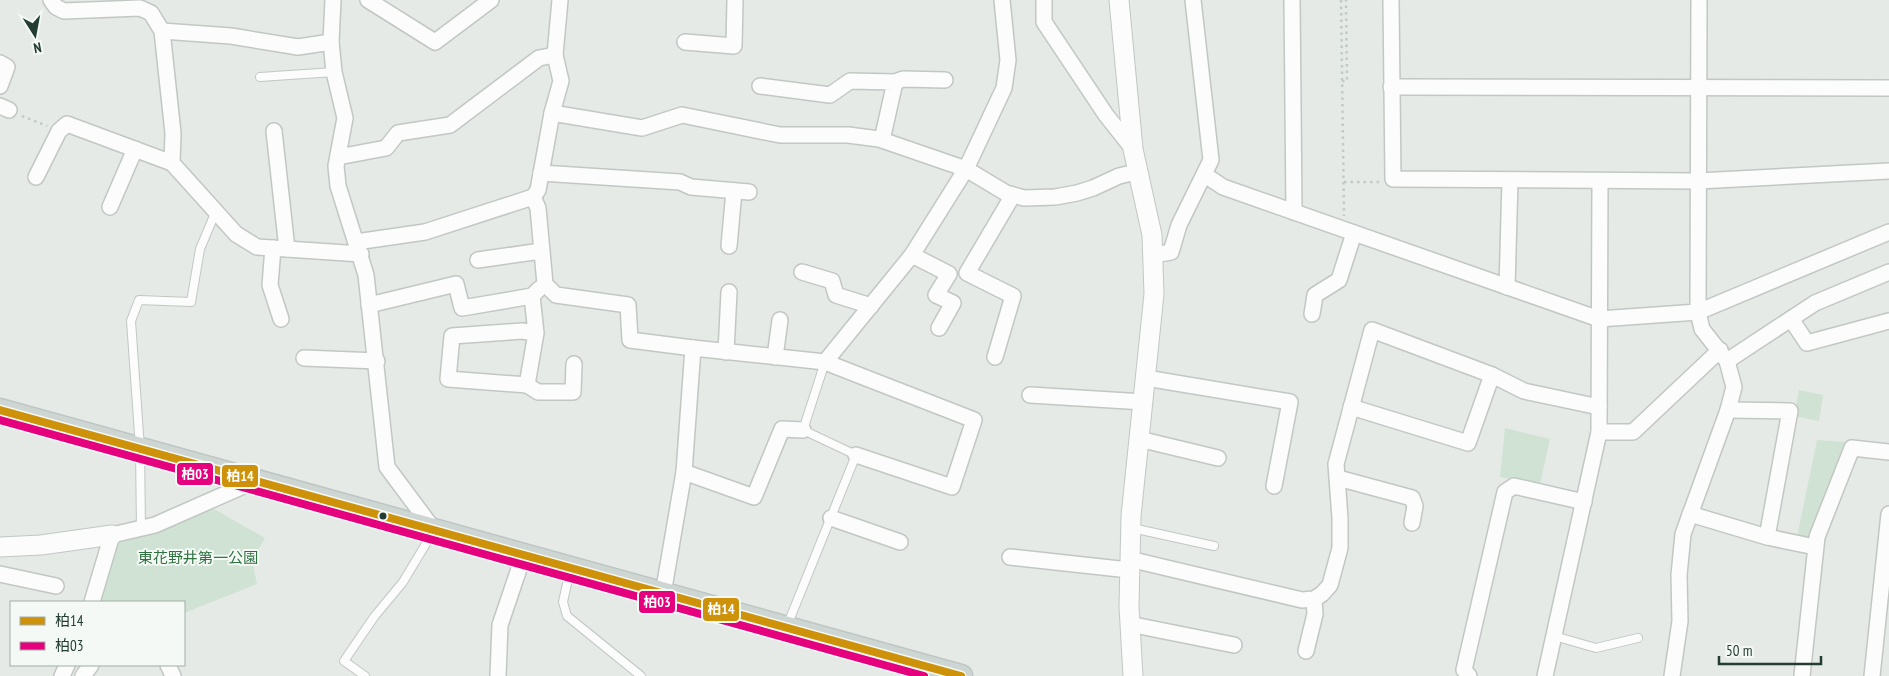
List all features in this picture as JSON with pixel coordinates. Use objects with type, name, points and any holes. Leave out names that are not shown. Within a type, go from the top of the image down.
[{"type":"main road","points":[[0,410],[524,554],[570,569],[787,628],[932,672],[961,676]]},
{"type":"street","points":[[51,0],[56,7],[64,11],[140,8],[151,13],[162,31],[173,133],[172,163]]},
{"type":"street","points":[[333,0],[331,42],[334,72],[345,118],[336,166],[338,186],[366,275],[377,361],[387,467],[434,530]]},
{"type":"street","points":[[368,0],[435,42],[491,0]]},
{"type":"street","points":[[36,178],[59,131],[67,124],[172,163],[236,234],[257,247],[280,249],[358,248],[425,232],[534,197],[538,190],[542,173],[552,113],[561,81],[555,54],[560,0]]},
{"type":"street","points":[[685,42],[734,46],[735,0]]},
{"type":"street","points":[[825,362],[912,256],[966,169],[1004,88],[1008,60],[1002,0]]},
{"type":"street","points":[[1044,0],[1044,22],[1106,115],[1133,149]]},
{"type":"street","points":[[1119,0],[1136,172],[1146,204],[1154,255],[1154,294],[1130,528],[1130,624],[1133,676]]},
{"type":"street","points":[[1154,255],[1170,252],[1211,160],[1193,0]]},
{"type":"street","points":[[1292,0],[1294,212]]},
{"type":"street","points":[[1391,0],[1393,179],[1600,182],[1698,181],[1889,171]]},
{"type":"street","points":[[1672,676],[1680,621],[1679,575],[1683,534],[1728,410],[1734,387],[1723,356],[1702,329],[1698,312],[1699,0]]},
{"type":"street","points":[[162,31],[231,36],[298,47],[331,42]]},
{"type":"street","points":[[338,157],[386,148],[398,133],[450,125],[539,58],[555,54]]},
{"type":"street","points":[[0,63],[7,67],[0,86]]},
{"type":"street","points":[[760,86],[830,95],[850,81],[945,80]]},
{"type":"street","points":[[882,140],[895,82]]},
{"type":"street","points":[[1392,87],[1889,88]]},
{"type":"street","points":[[552,113],[642,128],[682,115],[780,135],[848,135],[882,140],[966,169],[1013,195],[1024,198],[1062,196],[1093,188],[1119,176],[1136,172]]},
{"type":"street","points":[[274,131],[280,249],[270,285],[281,319]]},
{"type":"street","points":[[110,207],[135,149]]},
{"type":"street","points":[[542,173],[680,182],[691,187],[742,192],[730,246]]},
{"type":"street","points":[[1204,175],[1223,187],[1599,319],[1698,312],[1889,232]]},
{"type":"street","points":[[1507,287],[1510,181]]},
{"type":"street","points":[[1545,676],[1599,432],[1600,182]]},
{"type":"street","points":[[995,357],[1013,296],[967,273],[1013,195]]},
{"type":"street","points":[[534,197],[538,208],[545,284],[556,295],[628,305],[630,340],[825,362],[974,420],[952,487],[856,455]]},
{"type":"street","points":[[1312,314],[1315,295],[1339,280],[1349,231]]},
{"type":"street","points":[[478,260],[541,251]]},
{"type":"street","points":[[912,256],[949,274],[936,295],[953,302],[940,328]]},
{"type":"street","points":[[802,272],[832,281],[836,295],[871,306]]},
{"type":"street","points":[[1599,432],[1633,432],[1723,356],[1791,319],[1815,303],[1889,272]]},
{"type":"street","points":[[369,304],[456,284],[462,308],[532,296],[545,284]]},
{"type":"street","points":[[726,352],[728,292]]},
{"type":"street","points":[[527,385],[536,333],[532,296]]},
{"type":"street","points":[[1791,319],[1807,343],[1889,320]]},
{"type":"street","points":[[775,357],[780,320]]},
{"type":"street","points":[[1010,557],[1129,564],[1302,600],[1314,598],[1322,594],[1330,585],[1340,548],[1336,464],[1372,330],[1492,375],[1524,391],[1599,407]]},
{"type":"street","points":[[536,333],[522,331],[452,336],[448,379],[527,385],[538,392],[573,392],[574,364]]},
{"type":"street","points":[[663,594],[684,472],[693,348]]},
{"type":"street","points":[[304,358],[377,361]]},
{"type":"street","points":[[1351,407],[1468,443],[1492,375]]},
{"type":"street","points":[[1146,378],[1290,402],[1274,486]]},
{"type":"street","points":[[1030,395],[1144,402]]},
{"type":"street","points":[[1728,410],[1790,411],[1766,537]]},
{"type":"street","points":[[684,472],[754,497],[782,429],[803,430]]},
{"type":"street","points":[[1139,439],[1218,458]]},
{"type":"street","points":[[1802,676],[1817,537],[1852,448],[1889,452]]},
{"type":"street","points":[[1338,478],[1412,498],[1415,506],[1412,523]]},
{"type":"street","points":[[0,547],[41,545],[112,535],[155,525],[257,480]]},
{"type":"street","points":[[1469,676],[1464,670],[1505,492],[1514,486],[1584,502]]},
{"type":"street","points":[[1690,514],[1766,537],[1815,547]]},
{"type":"street","points":[[1872,676],[1884,618],[1889,514]]},
{"type":"street","points":[[831,518],[900,542]]},
{"type":"street","points":[[92,601],[112,535]]},
{"type":"street","points":[[498,676],[500,625],[524,554]]},
{"type":"street","points":[[0,574],[56,586]]},
{"type":"street","points":[[1306,651],[1315,614],[1314,598]]},
{"type":"street","points":[[1130,624],[1234,644]]},
{"type":"street","points":[[83,676],[91,666]]},
{"type":"lane","points":[[260,77],[334,72]]},
{"type":"lane","points":[[141,528],[140,448],[131,321],[139,300],[191,302],[200,249],[216,210]]},
{"type":"lane","points":[[787,628],[856,455],[803,430],[825,362]]},
{"type":"lane","points":[[1130,528],[1214,546]]},
{"type":"lane","points":[[365,676],[344,661],[374,617],[403,582],[434,530]]},
{"type":"lane","points":[[570,569],[563,602],[567,616],[641,676]]},
{"type":"lane","points":[[1554,636],[1596,648],[1638,638]]},
{"type":"path","points":[[1341,0],[1344,182],[1349,231]]},
{"type":"path","points":[[1342,81],[1347,81],[1346,0]]},
{"type":"path","points":[[4,108],[59,131]]},
{"type":"path","points":[[1344,182],[1386,182],[1393,179]]},
{"type":"green space","points":[[1799,390],[1823,395],[1819,421],[1794,416]]},
{"type":"green space","points":[[1505,428],[1550,439],[1540,484],[1500,477]]},
{"type":"green space","points":[[1817,440],[1846,442],[1812,536],[1807,539],[1797,537]]},
{"type":"green space","name":"東花野井第一公園","points":[[205,504],[265,538],[252,561],[257,584],[185,613],[185,601],[92,601],[112,535]]},
{"type":"transit line","name":"柏14","points":[[0,410],[961,676]]},
{"type":"transit line","name":"柏03","points":[[0,420],[924,676]]}]
